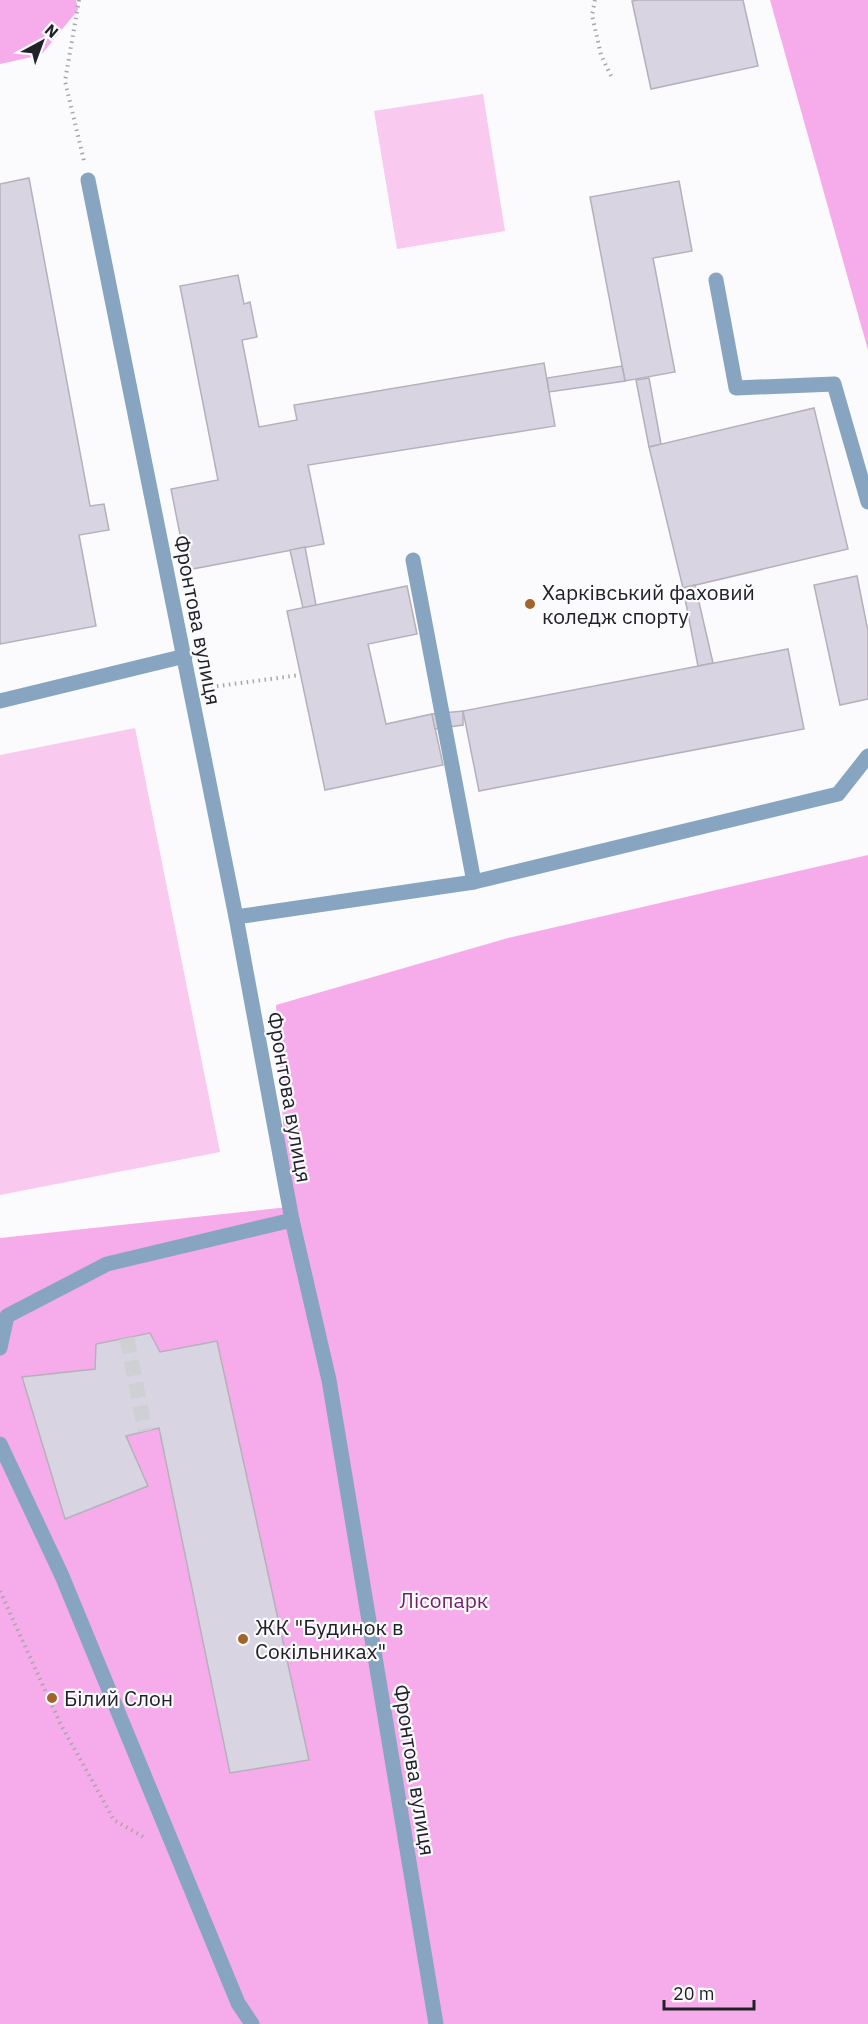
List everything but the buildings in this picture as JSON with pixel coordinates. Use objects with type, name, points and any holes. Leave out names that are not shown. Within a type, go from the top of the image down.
[{"type":"street","name":"Фронтова вулиця","points":[[88,180],[236,917],[292,1220],[329,1380],[436,2024]]},
{"type":"street","points":[[716,280],[736,388],[834,384],[868,502]]},
{"type":"street","points":[[413,560],[474,882]]},
{"type":"street","points":[[0,701],[184,656]]},
{"type":"street","points":[[236,917],[474,882],[838,794],[868,756]]},
{"type":"street","points":[[0,1348],[7,1316],[107,1264],[292,1220]]},
{"type":"street","points":[[0,1444],[62,1576],[238,2003],[252,2024]]},
{"type":"path","points":[[79,0],[65,81],[88,180]]},
{"type":"path","points":[[595,0],[591,15],[601,55],[612,78]]},
{"type":"path","points":[[189,690],[300,675]]},
{"type":"path","points":[[0,1591],[60,1723],[114,1820],[177,1856]]},
{"type":"shaded area","points":[[483,94],[505,231],[397,249],[374,111]]},
{"type":"shaded area","points":[[135,728],[220,1152],[0,1195],[0,755]]},
{"type":"green space","points":[[0,0],[76,0],[78,10],[41,55],[0,64]]},
{"type":"green space","points":[[770,0],[868,0],[868,350]]},
{"type":"green space","name":"Лісопарк","points":[[868,855],[868,2024],[0,2024],[0,1238],[288,1207],[276,1005],[508,938]]},
{"type":"tunnel","points":[[127,1338],[145,1431]]},
{"type":"place","name":"Харківський фаховий коледж спорту","points":[[530,604]]},
{"type":"place","name":"ЖК \"Будинок в Сокільниках\"","points":[[243,1639]]},
{"type":"place","name":"Білий Слон","points":[[52,1698]]}]
